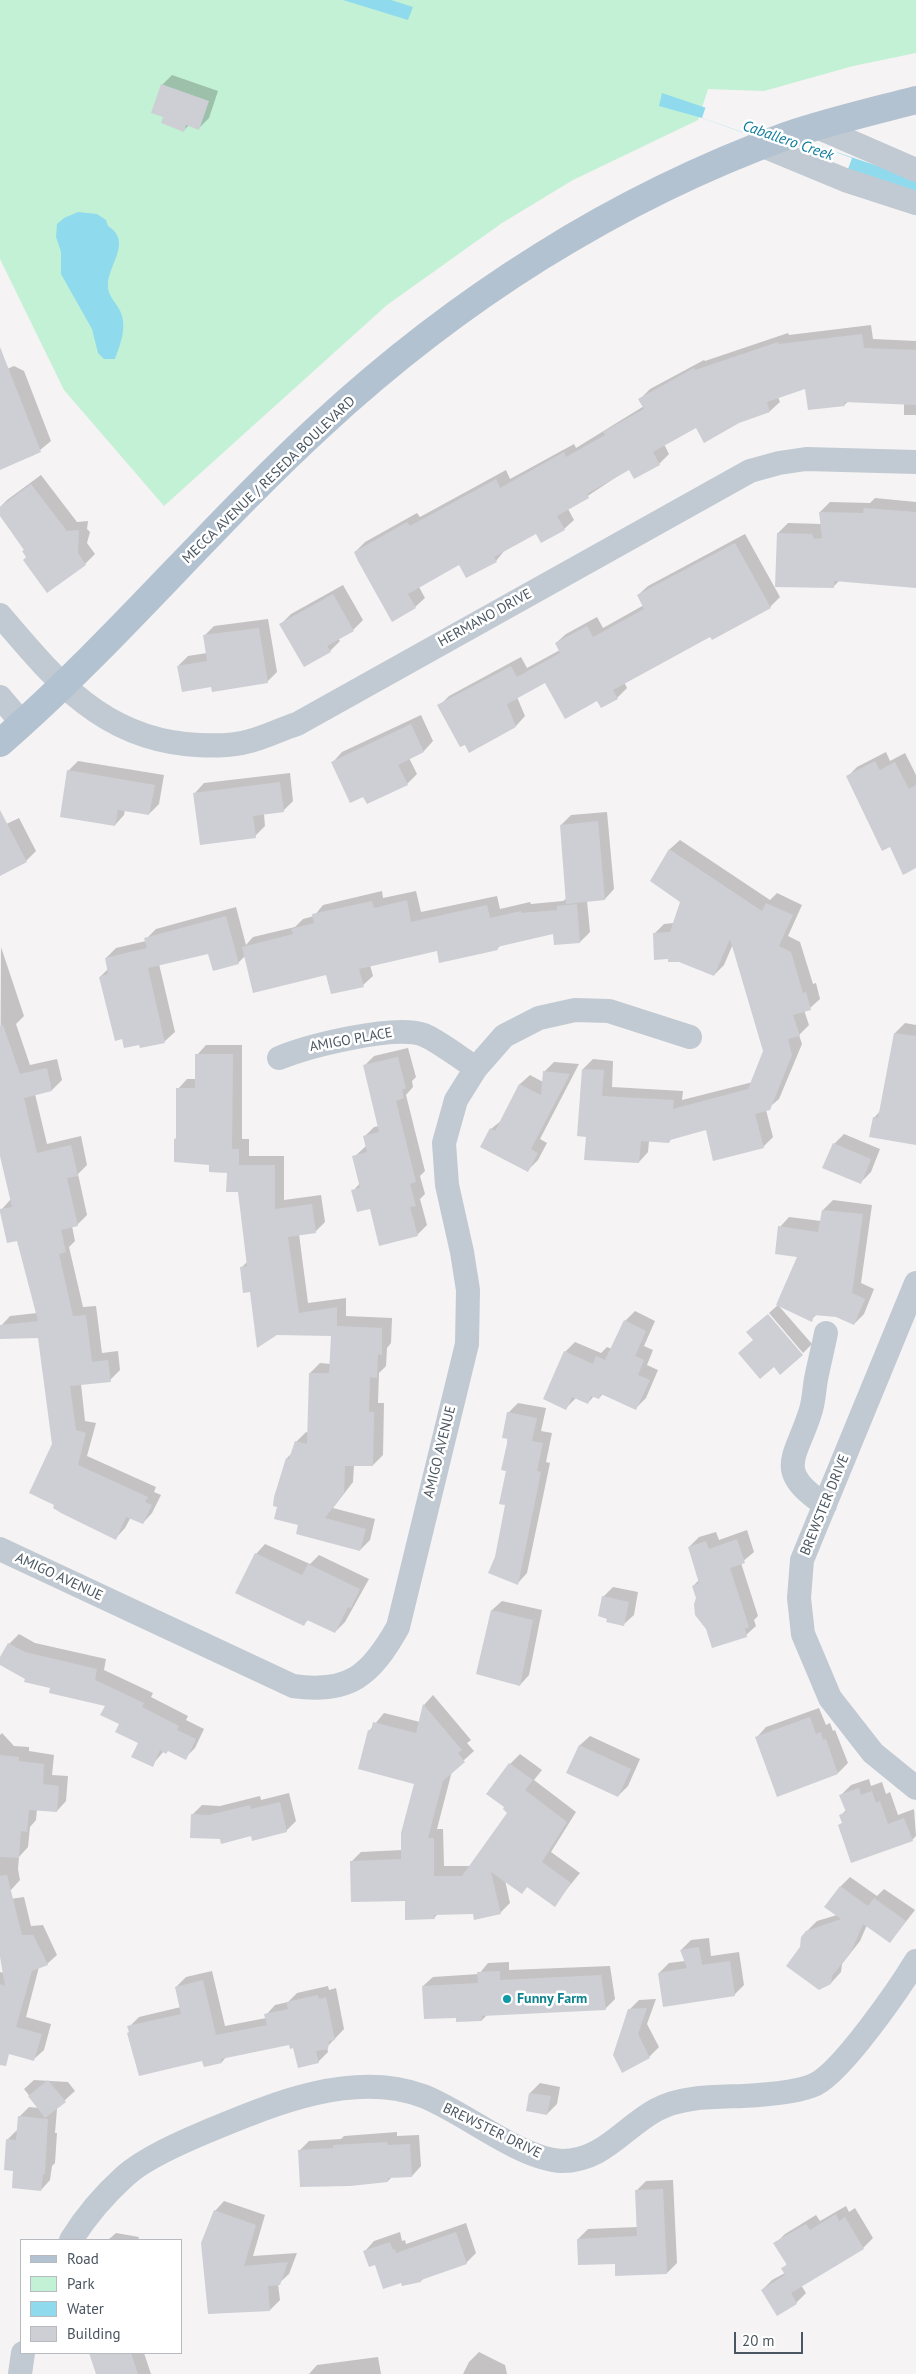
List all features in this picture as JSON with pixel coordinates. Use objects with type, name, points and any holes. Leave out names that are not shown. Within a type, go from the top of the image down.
[{"type":"main road","name":"MECCA AVENUE / RESEDA BOULEVARD","points":[[0,743],[62,685],[321,425],[395,361],[490,289],[600,221],[667,187],[776,141],[817,127],[916,100]]},
{"type":"street","points":[[817,127],[916,170]]},
{"type":"street","points":[[776,141],[845,180],[916,203]]},
{"type":"street","name":"HERMANO DRIVE","points":[[0,615],[62,685],[92,710],[112,723],[160,742],[211,747],[250,741],[297,724],[750,472],[778,463],[806,459],[916,462]]},
{"type":"street","points":[[0,697],[22,724]]},
{"type":"street","name":"AMIGO AVENUE","points":[[0,1549],[293,1686],[316,1689],[336,1687],[360,1675],[382,1656],[398,1627],[467,1344],[468,1290],[462,1252],[447,1185],[444,1143],[456,1100],[476,1068],[504,1036],[539,1018],[575,1010],[609,1010],[690,1037]]},
{"type":"street","name":"AMIGO PLACE","points":[[279,1058],[299,1050],[403,1031],[424,1036],[476,1068]]},
{"type":"street","name":"BREWSTER DRIVE","points":[[916,1283],[802,1560],[799,1598],[803,1634],[830,1698],[873,1753],[916,1788]]},
{"type":"street","points":[[825,1505],[805,1491],[796,1477],[793,1467],[795,1450],[810,1412],[826,1333]]},
{"type":"street","name":"BREWSTER DRIVE","points":[[72,2239],[88,2214],[127,2174],[178,2143],[259,2110],[317,2093],[355,2088],[390,2088],[423,2096],[534,2155],[561,2161],[590,2157],[609,2146],[657,2110],[692,2098],[769,2094],[815,2085],[835,2071],[916,1961]]},
{"type":"street","points":[[20,2374],[23,2354]]},
{"type":"green space","points":[[0,0],[916,0],[916,53],[853,66],[764,91],[708,89],[698,120],[573,180],[502,223],[387,305],[164,506],[64,390],[0,259]]},
{"type":"water","points":[[343,0],[391,0],[413,7],[408,20]]},
{"type":"water","name":"Caballero Creek","points":[[662,93],[916,179],[916,194],[702,118],[659,106]]},
{"type":"water","points":[[78,212],[97,214],[106,220],[108,226],[119,239],[119,246],[108,285],[109,293],[120,310],[123,319],[122,336],[115,359],[104,359],[98,353],[92,329],[61,274],[61,252],[56,237],[57,224],[64,218]]},
{"type":"pier","points":[[706,106],[852,158],[848,169],[702,118]]},
{"type":"building","points":[[161,84],[209,101],[199,130],[186,125],[184,132],[161,123],[163,117],[151,113]]},
{"type":"building","points":[[862,334],[864,348],[916,350],[916,405],[844,402],[845,406],[808,410],[805,389],[767,402],[770,412],[739,423],[704,443],[696,428],[653,452],[660,465],[634,479],[629,470],[587,494],[589,498],[557,516],[565,530],[541,543],[536,534],[494,557],[497,562],[466,578],[459,565],[408,594],[416,608],[392,622],[354,552],[407,522],[410,526],[496,479],[500,488],[564,452],[566,457],[605,435],[603,432],[644,409],[638,399],[694,368],[695,370],[778,342],[779,344]]},
{"type":"building","points":[[0,347],[41,452],[0,470]]},
{"type":"building","points":[[31,484],[67,531],[79,530],[78,553],[86,565],[47,593],[23,560],[26,557],[22,551],[24,550],[0,516],[0,507]]},
{"type":"building","points":[[864,508],[916,512],[916,588],[834,581],[834,588],[775,587],[777,533],[812,534],[814,539],[822,538],[819,512],[863,513]]},
{"type":"building","points":[[735,543],[771,608],[712,640],[710,637],[613,690],[618,699],[601,708],[597,701],[565,719],[545,683],[507,704],[516,727],[469,753],[465,745],[460,747],[437,705],[511,666],[517,677],[560,653],[555,643],[587,626],[593,637],[644,609],[637,595]]},
{"type":"building","points":[[333,594],[354,631],[327,646],[331,652],[304,667],[279,624]]},
{"type":"building","points":[[259,628],[268,683],[212,692],[211,687],[182,692],[177,666],[207,661],[203,635]]},
{"type":"building","points":[[411,724],[424,752],[398,765],[408,785],[367,804],[363,797],[350,803],[331,762]]},
{"type":"building","points":[[875,761],[880,770],[895,762],[909,789],[916,785],[916,868],[903,875],[890,847],[882,851],[846,776]]},
{"type":"building","points":[[67,770],[155,785],[149,815],[118,810],[115,826],[60,817]]},
{"type":"building","points":[[280,782],[284,812],[253,816],[256,838],[200,845],[193,793]]},
{"type":"building","points":[[0,810],[27,862],[0,876]]},
{"type":"building","points":[[598,821],[605,900],[566,904],[560,825]]},
{"type":"building","points":[[669,849],[762,911],[766,903],[793,915],[779,946],[791,952],[803,993],[806,992],[811,1010],[793,1015],[800,1036],[788,1039],[792,1055],[770,1110],[755,1114],[764,1148],[713,1161],[706,1130],[670,1140],[669,1143],[641,1141],[639,1163],[584,1160],[586,1137],[577,1136],[582,1069],[604,1070],[602,1096],[674,1100],[673,1109],[748,1089],[763,1051],[730,939],[714,976],[679,962],[668,962],[668,959],[654,960],[653,933],[670,932],[680,902],[650,881]]},
{"type":"building","points":[[407,900],[411,922],[487,905],[490,918],[521,911],[521,913],[557,910],[557,906],[577,904],[580,943],[554,945],[553,934],[497,947],[498,950],[439,963],[437,951],[359,969],[364,987],[331,994],[326,975],[253,993],[242,947],[293,934],[291,929],[314,923],[312,914],[372,901],[374,908]]},
{"type":"building","points":[[226,916],[239,964],[213,971],[208,954],[148,968],[165,1043],[140,1048],[139,1045],[124,1048],[122,1039],[115,1041],[99,977],[108,974],[105,958],[147,948],[144,938]]},
{"type":"building","points":[[3,1025],[20,1074],[47,1068],[52,1091],[24,1098],[37,1153],[71,1145],[78,1176],[67,1178],[78,1226],[61,1230],[66,1252],[59,1254],[73,1316],[86,1315],[92,1362],[108,1360],[111,1382],[70,1386],[76,1430],[86,1433],[78,1465],[148,1497],[145,1502],[152,1505],[143,1524],[126,1517],[116,1540],[61,1513],[53,1508],[54,1505],[29,1493],[52,1444],[38,1338],[0,1339],[0,1325],[38,1321],[17,1241],[7,1243],[0,1212],[0,1209],[12,1207],[0,1156],[0,1026]]},
{"type":"building","points":[[894,1033],[916,1036],[916,1145],[869,1137],[873,1117],[878,1118]]},
{"type":"building","points":[[195,1054],[233,1054],[232,1149],[239,1149],[239,1165],[275,1165],[275,1209],[312,1204],[316,1233],[288,1237],[299,1313],[337,1307],[337,1326],[382,1328],[382,1355],[378,1354],[377,1378],[370,1377],[369,1412],[374,1412],[373,1466],[345,1466],[344,1493],[325,1518],[366,1529],[360,1551],[296,1534],[298,1525],[274,1519],[277,1507],[273,1506],[274,1497],[286,1458],[289,1459],[295,1441],[307,1444],[309,1373],[329,1373],[331,1336],[277,1335],[257,1348],[250,1292],[243,1293],[240,1267],[247,1266],[238,1192],[226,1192],[227,1173],[209,1172],[209,1165],[174,1162],[176,1088],[195,1088]]},
{"type":"building","points":[[398,1057],[406,1088],[402,1090],[404,1098],[396,1101],[416,1182],[410,1184],[416,1206],[410,1207],[418,1236],[379,1246],[370,1209],[357,1212],[351,1190],[360,1188],[352,1156],[367,1152],[363,1136],[379,1132],[363,1065]]},
{"type":"building","points":[[543,1071],[570,1074],[531,1149],[538,1153],[528,1172],[480,1147],[490,1128],[495,1131],[519,1084],[541,1095]]},
{"type":"building","points":[[833,1143],[871,1159],[861,1184],[822,1168]]},
{"type":"building","points":[[822,1210],[863,1214],[852,1293],[865,1299],[854,1325],[836,1317],[814,1315],[812,1322],[776,1305],[797,1257],[775,1254],[778,1226],[818,1232]]},
{"type":"building","points":[[768,1314],[803,1355],[780,1375],[774,1367],[760,1379],[738,1353],[753,1340],[746,1332]]},
{"type":"building","points":[[624,1320],[646,1331],[635,1356],[644,1360],[638,1375],[650,1380],[636,1410],[601,1394],[599,1399],[591,1396],[588,1404],[572,1397],[566,1410],[543,1399],[564,1351],[593,1364],[596,1356],[605,1360]]},
{"type":"building","points":[[507,1412],[537,1418],[532,1441],[543,1443],[537,1471],[541,1472],[518,1585],[488,1573],[495,1557],[505,1505],[499,1504],[506,1471],[501,1470],[508,1439],[502,1438]]},
{"type":"building","points":[[737,1539],[745,1563],[730,1568],[749,1627],[745,1629],[747,1637],[712,1648],[706,1629],[695,1615],[694,1604],[696,1598],[692,1586],[699,1583],[688,1547],[706,1541],[709,1549]]},
{"type":"building","points":[[255,1553],[302,1575],[308,1564],[360,1589],[351,1608],[348,1607],[335,1633],[307,1620],[304,1626],[235,1593]]},
{"type":"building","points":[[602,1596],[629,1602],[624,1626],[606,1622],[607,1619],[598,1616]]},
{"type":"building","points":[[491,1610],[533,1620],[520,1686],[476,1674]]},
{"type":"building","points":[[8,1643],[25,1652],[97,1669],[95,1680],[144,1703],[142,1707],[179,1726],[177,1730],[196,1739],[186,1760],[168,1751],[166,1754],[160,1750],[153,1767],[131,1757],[138,1743],[115,1732],[119,1724],[100,1715],[105,1706],[49,1693],[50,1688],[24,1682],[25,1679],[0,1665],[0,1657]]},
{"type":"building","points":[[423,1704],[462,1750],[458,1753],[465,1762],[443,1781],[428,1838],[434,1838],[434,1876],[462,1876],[507,1813],[503,1809],[504,1807],[486,1794],[509,1763],[533,1780],[525,1790],[567,1822],[542,1862],[571,1883],[555,1907],[527,1887],[522,1894],[491,1872],[501,1914],[474,1920],[473,1914],[434,1915],[435,1919],[405,1920],[405,1901],[351,1902],[350,1861],[401,1859],[401,1833],[414,1784],[358,1769],[368,1730],[371,1731],[373,1722],[416,1733]]},
{"type":"building","points":[[810,1717],[816,1734],[821,1732],[823,1740],[826,1739],[838,1774],[777,1797],[755,1737]]},
{"type":"building","points":[[579,1745],[631,1769],[618,1797],[566,1773]]},
{"type":"building","points":[[0,1755],[19,1757],[19,1761],[44,1764],[43,1784],[59,1786],[57,1812],[29,1810],[27,1832],[21,1831],[19,1858],[0,1857]]},
{"type":"building","points":[[859,1788],[861,1795],[872,1791],[876,1803],[880,1801],[888,1824],[904,1818],[913,1841],[851,1863],[838,1825],[842,1823],[839,1815],[846,1812],[839,1795]]},
{"type":"building","points":[[280,1802],[287,1832],[252,1841],[251,1836],[221,1844],[220,1839],[190,1838],[191,1814],[209,1815],[250,1805],[251,1809]]},
{"type":"building","points":[[7,1875],[22,1935],[33,1935],[48,1965],[32,1971],[16,2027],[42,2034],[34,2061],[9,2054],[6,2066],[0,2065],[0,1984],[5,1986],[0,1957],[0,1876]]},
{"type":"building","points":[[840,1886],[868,1906],[874,1898],[906,1921],[890,1943],[863,1924],[851,1952],[832,1976],[831,1984],[819,1990],[786,1966],[800,1947],[801,1937],[806,1931],[841,1919],[824,1907]]},
{"type":"building","points":[[699,1947],[702,1965],[730,1961],[735,1996],[663,2007],[658,1973],[687,1968],[680,1950]]},
{"type":"building","name":"Funny Farm","points":[[500,1971],[500,1980],[601,1975],[606,2010],[482,2016],[482,2021],[456,2022],[456,2018],[424,2019],[422,1986],[478,1983],[477,1972]]},
{"type":"building","points":[[203,1980],[216,2035],[267,2025],[264,2014],[288,2009],[286,2002],[318,1995],[319,1999],[326,1997],[335,2040],[329,2041],[328,2049],[316,2051],[319,2063],[298,2068],[293,2048],[290,2049],[289,2045],[221,2059],[222,2063],[204,2067],[202,2061],[139,2076],[127,2033],[129,2032],[127,2026],[181,2014],[175,1987]]},
{"type":"building","points":[[647,2008],[638,2034],[650,2058],[622,2073],[613,2055],[628,2009]]},
{"type":"building","points":[[48,2080],[66,2102],[45,2118],[28,2096]]},
{"type":"building","points":[[529,2093],[551,2096],[547,2115],[526,2111]]},
{"type":"building","points":[[18,2116],[48,2119],[45,2174],[43,2174],[41,2191],[12,2188],[13,2171],[4,2170],[6,2139],[16,2140]]},
{"type":"building","points":[[387,2142],[388,2145],[410,2144],[412,2177],[388,2178],[388,2182],[350,2186],[300,2187],[298,2150],[333,2148],[333,2145]]},
{"type":"building","points":[[663,2189],[667,2274],[615,2276],[615,2264],[578,2265],[577,2239],[637,2236],[635,2190]]},
{"type":"building","points":[[214,2210],[256,2225],[244,2266],[288,2262],[280,2285],[268,2286],[270,2311],[208,2314],[201,2243]]},
{"type":"building","points":[[836,2214],[839,2221],[845,2217],[864,2249],[791,2293],[797,2304],[777,2316],[761,2290],[785,2275],[781,2268],[787,2265],[773,2243],[806,2224],[810,2230]]},
{"type":"building","points":[[456,2232],[467,2264],[421,2280],[421,2282],[402,2286],[401,2283],[383,2289],[375,2265],[369,2267],[363,2251],[390,2242],[396,2253]]},
{"type":"building","points":[[89,2354],[131,2354],[138,2374],[96,2374]]},
{"type":"place","name":"Funny Farm","points":[[507,1999]]}]
